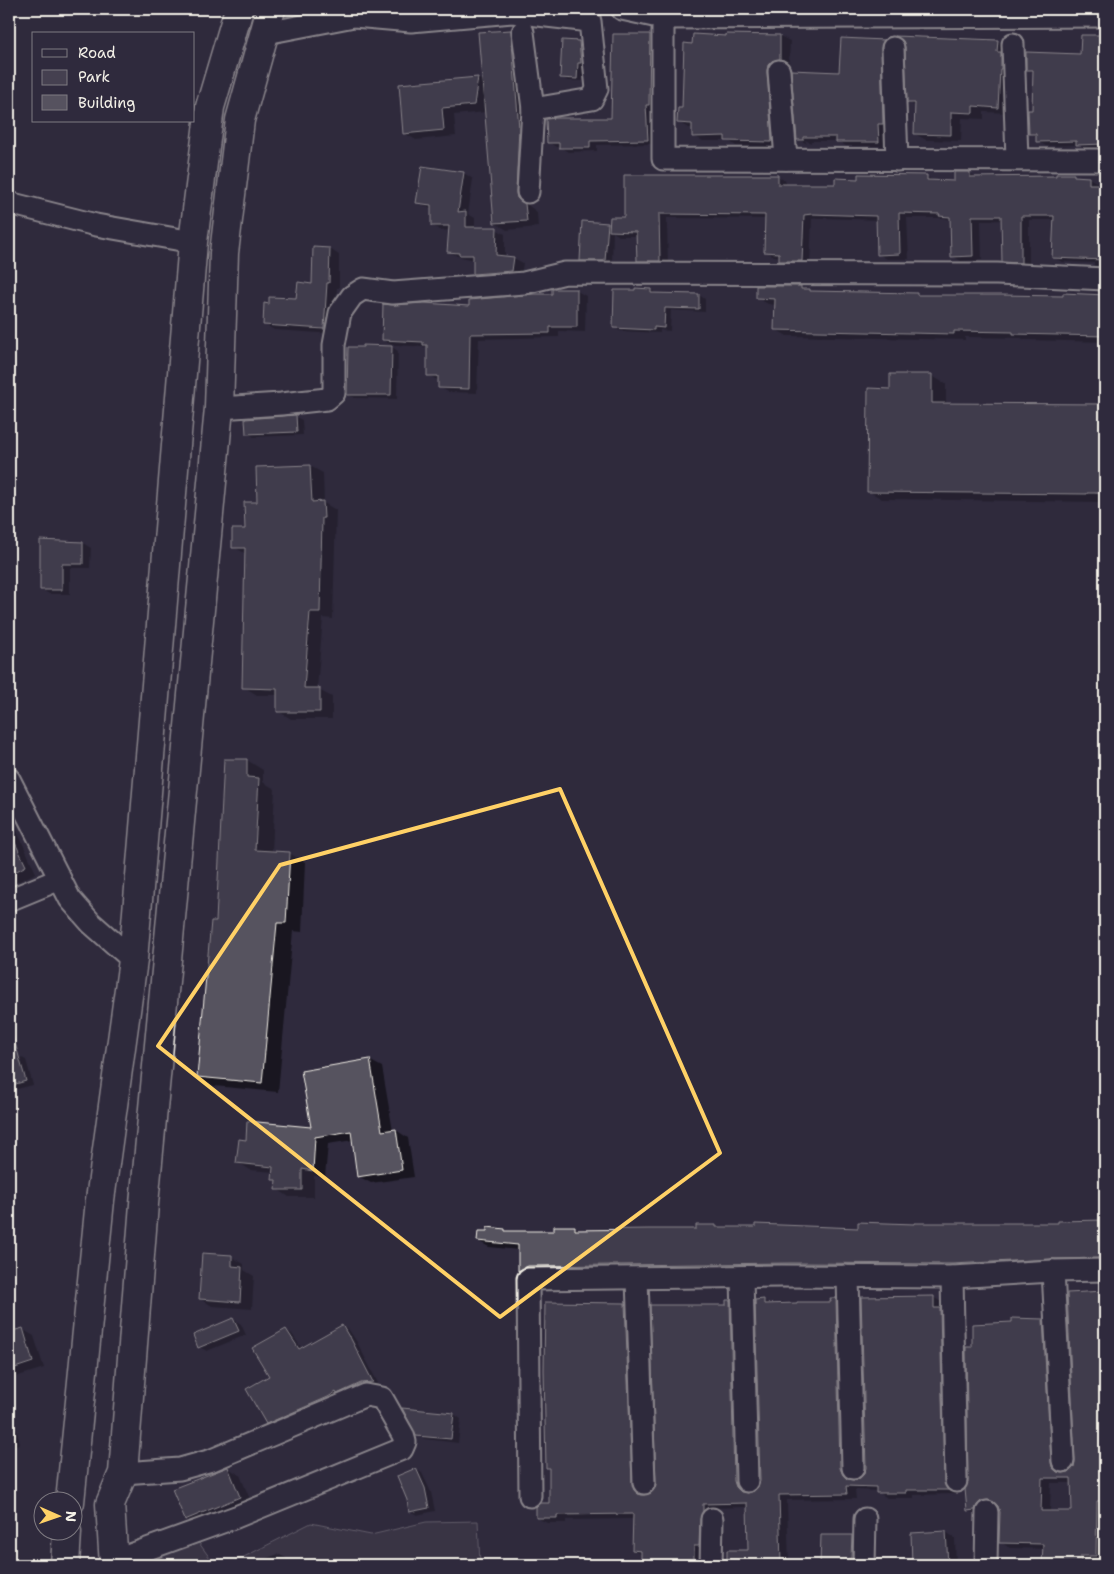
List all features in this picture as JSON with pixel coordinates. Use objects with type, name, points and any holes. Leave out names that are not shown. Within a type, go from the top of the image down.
[{"type":"main road","points":[[71,1492],[100,1200],[134,960],[193,242],[210,107],[239,9]]},
{"type":"main road","points":[[114,1563],[110,1504],[123,1473],[144,1204],[219,408],[224,253],[240,120],[268,19]]},
{"type":"main road","points":[[100,1200],[144,1204]]},
{"type":"main road","points":[[65,1565],[66,1542]]},
{"type":"street","points":[[622,9],[663,18],[1105,16]]},
{"type":"street","points":[[268,19],[271,32],[354,16],[411,21],[512,12],[595,13],[597,89],[592,99],[533,109]]},
{"type":"street","points":[[663,18],[663,159],[1105,160]]},
{"type":"street","points":[[523,32],[533,109],[528,192]]},
{"type":"street","points":[[1013,44],[1017,160]]},
{"type":"street","points":[[893,48],[897,160]]},
{"type":"street","points":[[779,71],[786,159]]},
{"type":"street","points":[[9,203],[96,225],[193,242]]},
{"type":"street","points":[[219,408],[327,399],[334,393],[334,345],[340,313],[352,296],[363,289],[392,293],[514,284],[565,273],[987,274],[1105,279]]},
{"type":"street","points":[[9,779],[70,899],[91,923],[134,960]]},
{"type":"street","points":[[9,900],[60,879]]},
{"type":"street","points":[[530,1496],[528,1279],[845,1276],[952,1277],[1105,1270]]},
{"type":"street","points":[[1054,1271],[1064,1461]]},
{"type":"street","points":[[845,1276],[848,1278],[853,1468]]},
{"type":"street","points":[[742,1277],[746,1481]]},
{"type":"street","points":[[952,1277],[956,1481]]},
{"type":"street","points":[[637,1279],[644,1483]]},
{"type":"street","points":[[114,1563],[236,1517],[402,1449],[405,1442],[382,1398],[366,1395],[212,1460],[180,1468],[123,1473]]},
{"type":"street","points":[[986,1565],[987,1512]]},
{"type":"street","points":[[864,1565],[865,1519]]},
{"type":"street","points":[[711,1565],[712,1520]]},
{"type":"highlighted area","points":[[560,789],[720,1153],[500,1317],[158,1046],[280,865]]},
{"type":"green space","points":[[478,1521],[480,1565],[228,1565],[311,1523],[371,1535],[426,1522]]},
{"type":"green space","points":[[191,1532],[215,1565],[152,1565],[153,1552]]},
{"type":"building","points":[[511,30],[519,128],[516,192],[517,198],[525,204],[527,221],[494,223],[478,32]]},
{"type":"building","points":[[613,34],[650,34],[649,105],[646,105],[648,140],[590,141],[590,148],[559,148],[559,143],[547,143],[546,119],[611,118]]},
{"type":"building","points":[[693,34],[726,36],[726,34],[780,35],[780,59],[772,61],[768,65],[767,72],[771,142],[725,141],[725,136],[692,137],[692,124],[677,123],[678,108],[682,108],[684,43],[692,44]]},
{"type":"building","points":[[1081,35],[1105,35],[1105,144],[1076,145],[1076,141],[1036,142],[1036,134],[1029,134],[1028,110],[1032,110],[1033,70],[1026,70],[1026,52],[1080,54]]},
{"type":"building","points":[[895,36],[998,40],[997,52],[1001,52],[1001,69],[998,108],[973,106],[973,113],[951,112],[951,135],[914,134],[915,103],[907,103],[905,47],[903,41]]},
{"type":"building","points":[[841,38],[884,40],[881,48],[883,124],[878,124],[879,142],[836,142],[836,137],[803,137],[803,140],[797,140],[791,70],[839,72]]},
{"type":"building","points":[[562,40],[579,41],[581,63],[578,63],[577,79],[560,78]]},
{"type":"building","points":[[478,77],[474,105],[442,108],[444,130],[403,134],[399,84]]},
{"type":"building","points":[[422,166],[464,172],[458,212],[466,211],[466,227],[497,227],[496,255],[514,257],[512,271],[473,274],[473,255],[459,255],[459,253],[447,252],[449,226],[431,226],[431,205],[416,203]]},
{"type":"building","points":[[954,172],[970,172],[970,177],[1074,174],[1074,176],[1089,177],[1089,184],[1105,184],[1105,260],[1052,258],[1054,216],[1021,216],[1021,263],[1002,262],[1001,216],[972,216],[973,256],[951,257],[950,217],[939,216],[940,214],[899,213],[900,254],[877,255],[876,216],[804,215],[802,261],[779,261],[779,253],[764,252],[765,215],[659,214],[660,261],[637,261],[636,232],[609,231],[610,217],[624,217],[624,175],[778,175],[778,184],[835,184],[835,178],[858,179],[858,174],[927,175],[927,180],[954,181]]},
{"type":"building","points":[[582,221],[608,223],[605,261],[580,261]]},
{"type":"building","points":[[313,247],[330,248],[329,283],[327,283],[324,329],[263,325],[264,303],[269,304],[269,297],[296,298],[298,282],[312,284]]},
{"type":"building","points":[[756,286],[801,286],[801,289],[810,289],[810,291],[917,293],[917,295],[1063,296],[1063,293],[1105,295],[1105,336],[1013,334],[1013,332],[954,331],[954,334],[774,330],[775,299],[756,298]]},
{"type":"building","points":[[635,288],[651,289],[651,293],[699,294],[699,309],[665,308],[664,328],[654,327],[654,330],[613,328],[614,290],[635,290]]},
{"type":"building","points":[[552,289],[577,289],[577,327],[550,327],[550,333],[470,334],[469,389],[438,388],[438,376],[427,376],[427,345],[423,345],[423,342],[382,340],[383,304],[424,303],[469,306],[469,300],[552,294]]},
{"type":"building","points":[[363,345],[392,346],[391,395],[347,395],[348,347],[363,347]]},
{"type":"building","points":[[890,374],[932,374],[932,403],[1105,404],[1105,493],[867,492],[868,388],[890,389]]},
{"type":"building","points":[[296,415],[297,432],[246,434],[245,419]]},
{"type":"building","points":[[310,465],[312,502],[323,501],[324,518],[322,518],[320,612],[310,612],[304,688],[320,688],[320,712],[277,712],[277,689],[242,688],[245,548],[232,548],[232,529],[245,529],[244,502],[257,502],[256,467]]},
{"type":"building","points":[[40,540],[83,542],[83,564],[62,564],[62,590],[40,590]]},
{"type":"building","points":[[224,759],[247,759],[247,777],[259,778],[255,850],[290,852],[286,923],[277,923],[262,1083],[197,1077],[211,921],[216,921]]},
{"type":"building","points":[[9,830],[26,866],[9,875]]},
{"type":"building","points":[[13,1036],[26,1081],[9,1086],[9,1037]]},
{"type":"building","points":[[370,1059],[382,1131],[396,1129],[402,1170],[357,1177],[351,1131],[315,1137],[313,1171],[302,1169],[302,1190],[275,1190],[276,1180],[272,1180],[273,1167],[236,1163],[239,1139],[246,1140],[247,1121],[311,1127],[301,1071]]},
{"type":"building","points":[[1105,1220],[1105,1258],[952,1264],[791,1263],[528,1266],[518,1271],[518,1245],[477,1241],[478,1231],[487,1231],[487,1227],[505,1229],[505,1231],[554,1231],[554,1226],[575,1226],[575,1230],[696,1229],[696,1225],[755,1227],[755,1224],[858,1228],[858,1222],[914,1224],[1058,1223],[1058,1221]]},
{"type":"building","points":[[202,1253],[232,1255],[232,1266],[242,1267],[240,1302],[199,1299]]},
{"type":"building","points":[[1105,1291],[1105,1501],[1097,1501],[1096,1556],[1081,1556],[1081,1565],[1042,1565],[1043,1544],[999,1543],[1000,1512],[994,1502],[988,1500],[981,1501],[975,1510],[967,1511],[965,1489],[968,1481],[966,1347],[972,1347],[972,1324],[1012,1322],[1012,1318],[1043,1319],[1051,1462],[1052,1467],[1057,1472],[1069,1472],[1074,1467],[1075,1460],[1067,1293]],"holes":[[[1042,1478],[1071,1478],[1072,1511],[1041,1511]]]},
{"type":"building","points":[[934,1296],[934,1308],[940,1308],[944,1481],[948,1490],[906,1490],[906,1493],[876,1493],[876,1487],[846,1486],[847,1494],[779,1495],[781,1565],[727,1565],[727,1550],[748,1550],[747,1503],[703,1504],[700,1519],[699,1546],[694,1546],[694,1565],[641,1565],[641,1551],[632,1550],[633,1514],[557,1515],[557,1518],[536,1518],[536,1507],[540,1503],[549,1503],[549,1468],[546,1468],[544,1370],[545,1302],[625,1303],[632,1483],[634,1490],[638,1494],[644,1495],[651,1493],[656,1483],[650,1305],[726,1305],[726,1300],[730,1300],[734,1481],[736,1487],[741,1492],[748,1493],[758,1487],[760,1481],[755,1300],[764,1299],[764,1304],[831,1302],[830,1298],[836,1298],[840,1468],[847,1479],[853,1480],[860,1478],[866,1468],[861,1297]]},
{"type":"building","points":[[233,1318],[239,1331],[198,1348],[193,1335]]},
{"type":"building","points":[[342,1325],[373,1382],[361,1383],[337,1394],[336,1392],[266,1424],[246,1389],[269,1376],[252,1348],[286,1329],[299,1349]]},
{"type":"building","points":[[23,1328],[33,1362],[9,1370],[9,1332]]},
{"type":"building","points":[[402,1408],[454,1413],[451,1439],[416,1436]]},
{"type":"building","points":[[228,1467],[240,1497],[185,1520],[172,1489]]},
{"type":"building","points":[[416,1468],[425,1488],[429,1508],[409,1512],[407,1500],[397,1476]]},
{"type":"building","points":[[946,1531],[948,1565],[912,1565],[911,1533]]},
{"type":"building","points":[[821,1535],[852,1535],[851,1558],[846,1560],[846,1565],[820,1565]]}]
